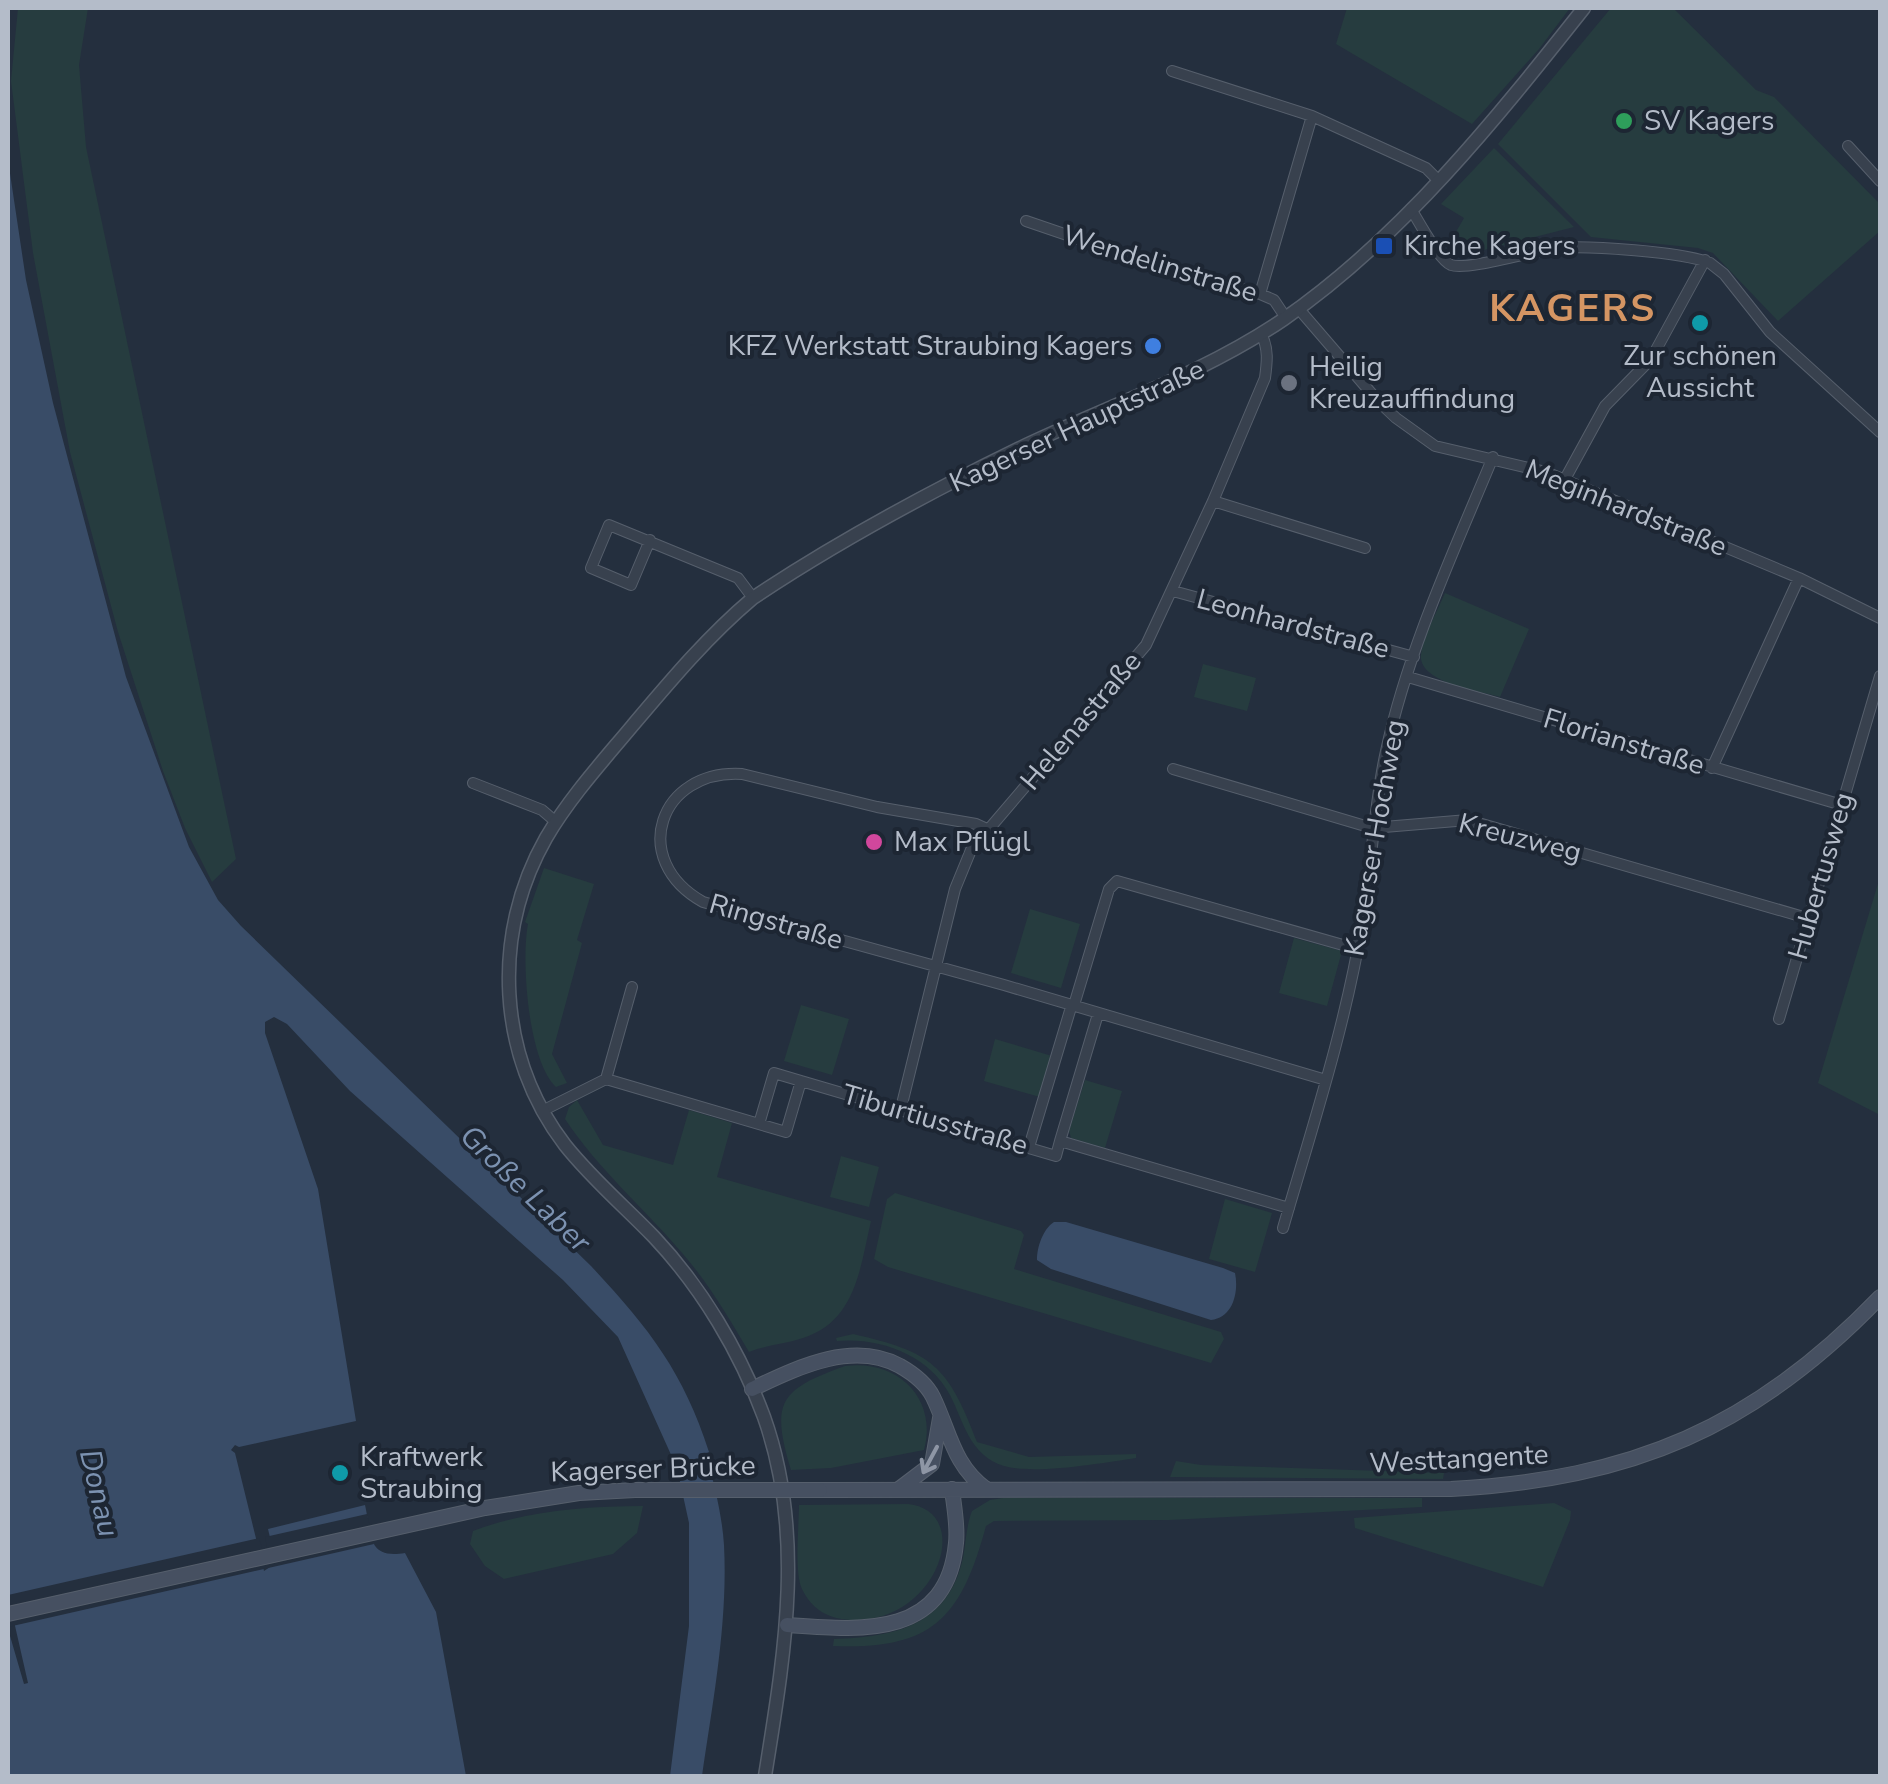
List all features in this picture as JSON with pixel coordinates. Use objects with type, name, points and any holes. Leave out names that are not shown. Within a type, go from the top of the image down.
[{"type":"main road","name":"Westtangente","points":[[899,1490],[1451,1490],[1574,1476],[1682,1442],[1733,1417],[1817,1359],[1880,1297]]},
{"type":"main road","points":[[752,1389],[838,1357],[876,1356],[911,1372],[925,1384],[951,1435],[959,1464],[986,1490]]},
{"type":"main road","points":[[899,1490],[932,1464],[940,1417]]},
{"type":"main road","name":"Kagerser Brücke","points":[[8,1614],[371,1533],[579,1493],[899,1490]]},
{"type":"main road","points":[[786,1625],[870,1629],[910,1618],[923,1609],[936,1595],[954,1559],[957,1539],[952,1490]]},
{"type":"street","name":"Kagerser Hauptstraße","points":[[766,1776],[786,1625],[789,1562],[785,1504],[772,1443],[752,1389],[724,1332],[684,1272],[584,1168],[542,1110],[525,1076],[513,1034],[508,967],[522,893],[556,822],[689,659],[753,598],[976,471],[1209,363],[1286,318],[1362,256],[1411,209],[1584,8]]},
{"type":"street","points":[[1172,71],[1312,116],[1426,168],[1438,180]]},
{"type":"street","points":[[1260,294],[1312,116]]},
{"type":"street","points":[[1848,146],[1880,181]]},
{"type":"street","points":[[1411,209],[1451,265],[1584,246],[1705,260],[1724,274],[1770,332],[1880,432]]},
{"type":"street","name":"Wendelinstraße","points":[[1026,221],[1148,263],[1260,294],[1274,300],[1286,318]]},
{"type":"street","points":[[1566,480],[1605,406],[1651,359],[1705,260]]},
{"type":"street","name":"Meginhardstraße","points":[[1298,308],[1396,418],[1436,446],[1493,457],[1566,480],[1799,578],[1880,618]]},
{"type":"street","name":"Helenastraße","points":[[901,1108],[961,872],[987,829],[1146,645],[1266,378],[1268,360],[1261,334]]},
{"type":"street","name":"Kagerser Hochweg","points":[[1283,1228],[1326,1080],[1357,949],[1386,752],[1414,656],[1493,457]]},
{"type":"street","points":[[1214,501],[1365,548]]},
{"type":"street","points":[[650,540],[631,585],[590,568],[609,525],[650,540],[738,578],[753,598]]},
{"type":"street","points":[[1712,768],[1799,578]]},
{"type":"street","name":"Leonhardstraße","points":[[1173,591],[1414,656]]},
{"type":"street","name":"Hubertusweg","points":[[1780,1020],[1880,676]]},
{"type":"street","name":"Florianstraße","points":[[1408,677],[1842,805]]},
{"type":"street","name":"Kreuzweg","points":[[1173,769],[1372,828],[1468,820],[1807,918]]},
{"type":"street","name":"Ringstraße","points":[[987,829],[742,774],[721,773],[688,787],[674,800],[660,832],[665,864],[688,894],[703,902],[1073,1004],[1326,1080]]},
{"type":"street","points":[[473,783],[542,810],[556,822]]},
{"type":"street","points":[[1029,1147],[1110,889],[1118,882],[1357,949]]},
{"type":"street","points":[[606,1078],[632,987]]},
{"type":"street","points":[[1060,1142],[1098,1014]]},
{"type":"street","points":[[542,1110],[606,1078],[759,1124],[786,1132],[801,1081],[774,1073],[759,1124]]},
{"type":"street","name":"Tiburtiusstraße","points":[[801,1081],[1056,1156],[1060,1142],[1289,1208]]},
{"type":"green space","points":[[18,8],[88,8],[79,65],[86,147],[236,859],[212,882],[163,771],[118,632],[70,452],[33,253],[11,81]]},
{"type":"green space","points":[[1347,8],[1570,8],[1472,124],[1336,44]]},
{"type":"green space","points":[[1611,8],[1673,8],[1756,90],[1774,97],[1880,204],[1880,231],[1778,321],[1713,253],[1698,248],[1591,237],[1498,144]]},
{"type":"green space","points":[[1494,148],[1574,227],[1468,254],[1449,244],[1464,218],[1441,204]]},
{"type":"green space","points":[[1445,593],[1529,629],[1500,697],[1439,679],[1422,664],[1425,639]]},
{"type":"green space","points":[[1203,664],[1256,678],[1247,711],[1194,697]]},
{"type":"green space","points":[[544,868],[594,884],[577,940],[582,943],[552,1054],[567,1083],[556,1087],[539,1056],[526,985],[525,922]]},
{"type":"green space","points":[[1880,877],[1880,1115],[1818,1083]]},
{"type":"green space","points":[[1030,909],[1080,924],[1061,988],[1011,973]]},
{"type":"green space","points":[[1294,938],[1342,951],[1327,1006],[1279,993]]},
{"type":"green space","points":[[801,1005],[849,1019],[832,1075],[784,1061]]},
{"type":"green space","points":[[995,1039],[1052,1056],[1040,1097],[984,1081]]},
{"type":"green space","points":[[1085,1080],[1122,1091],[1105,1148],[1071,1138],[1069,1131]]},
{"type":"green space","points":[[577,1100],[603,1145],[673,1165],[689,1110],[732,1123],[717,1177],[871,1221],[859,1274],[845,1306],[821,1330],[749,1352],[692,1265],[592,1155],[565,1119],[569,1107]]},
{"type":"green space","points":[[841,1156],[879,1167],[869,1207],[830,1197]]},
{"type":"green space","points":[[895,1193],[1021,1231],[1024,1235],[1014,1269],[1221,1332],[1224,1339],[1211,1363],[888,1267],[874,1259],[887,1199]]},
{"type":"green space","points":[[1225,1199],[1272,1213],[1255,1272],[1209,1259]]},
{"type":"green space","points":[[853,1334],[902,1348],[934,1366],[956,1395],[977,1442],[1029,1457],[1136,1454],[1136,1458],[1033,1469],[992,1461],[975,1446],[950,1395],[930,1369],[902,1351],[836,1338]]},
{"type":"green space","points":[[845,1366],[882,1369],[910,1386],[925,1414],[924,1450],[831,1468],[791,1470],[782,1429],[785,1402],[805,1383]]},
{"type":"green space","points":[[1176,1461],[1444,1473],[1443,1479],[1170,1477]]},
{"type":"green space","points":[[1422,1498],[1422,1507],[1169,1520],[994,1521],[986,1526],[966,1584],[938,1622],[896,1642],[833,1646],[834,1639],[897,1630],[931,1613],[956,1581],[972,1511],[990,1500]]},
{"type":"green space","points":[[1554,1503],[1571,1511],[1570,1520],[1543,1587],[1355,1528],[1354,1518]]},
{"type":"green space","points":[[908,1504],[928,1511],[940,1526],[942,1545],[937,1566],[925,1587],[906,1605],[881,1616],[851,1620],[816,1608],[800,1581],[799,1505]]},
{"type":"green space","points":[[643,1506],[637,1533],[613,1554],[504,1579],[485,1566],[470,1544],[473,1531],[535,1514]]},
{"type":"water","name":"Donau","points":[[8,160],[26,280],[53,403],[126,677],[189,847],[218,900],[591,1266],[647,1330],[688,1397],[709,1452],[706,1454],[724,1545],[719,1661],[702,1776],[670,1776],[689,1626],[689,1523],[677,1468],[618,1337],[563,1280],[350,1091],[287,1024],[274,1017],[265,1022],[265,1033],[318,1189],[356,1421],[235,1445],[231,1450],[235,1453],[264,1571],[276,1563],[268,1529],[365,1505],[377,1549],[405,1553],[436,1612],[466,1776],[8,1776],[8,1629],[24,1684],[28,1683],[8,1595]]},
{"type":"water","points":[[1054,1222],[1066,1222],[1235,1273],[1233,1303],[1225,1314],[1211,1320],[1051,1269],[1037,1260],[1037,1255],[1044,1234]]},
{"type":"pier","points":[[367,1514],[374,1544],[8,1627],[8,1595],[259,1538],[267,1565],[270,1563],[265,1537]]},
{"type":"place","name":"SV Kagers","points":[[1624,121]]},
{"type":"place","name":"Kirche Kagers","points":[[1384,246]]},
{"type":"place","name":"Zur schönen Aussicht","points":[[1700,323]]},
{"type":"place","name":"KFZ Werkstatt Straubing Kagers","points":[[1153,346]]},
{"type":"place","name":"Heilig Kreuzauffindung","points":[[1289,383]]},
{"type":"place","name":"Max Pflügl","points":[[874,842]]},
{"type":"place","name":"Kraftwerk Straubing","points":[[340,1473]]},
{"type":"district","name":"KAGERS","points":[[1573,308]]},
{"type":"water label","name":"Große Laber","points":[[525,1189]]}]
